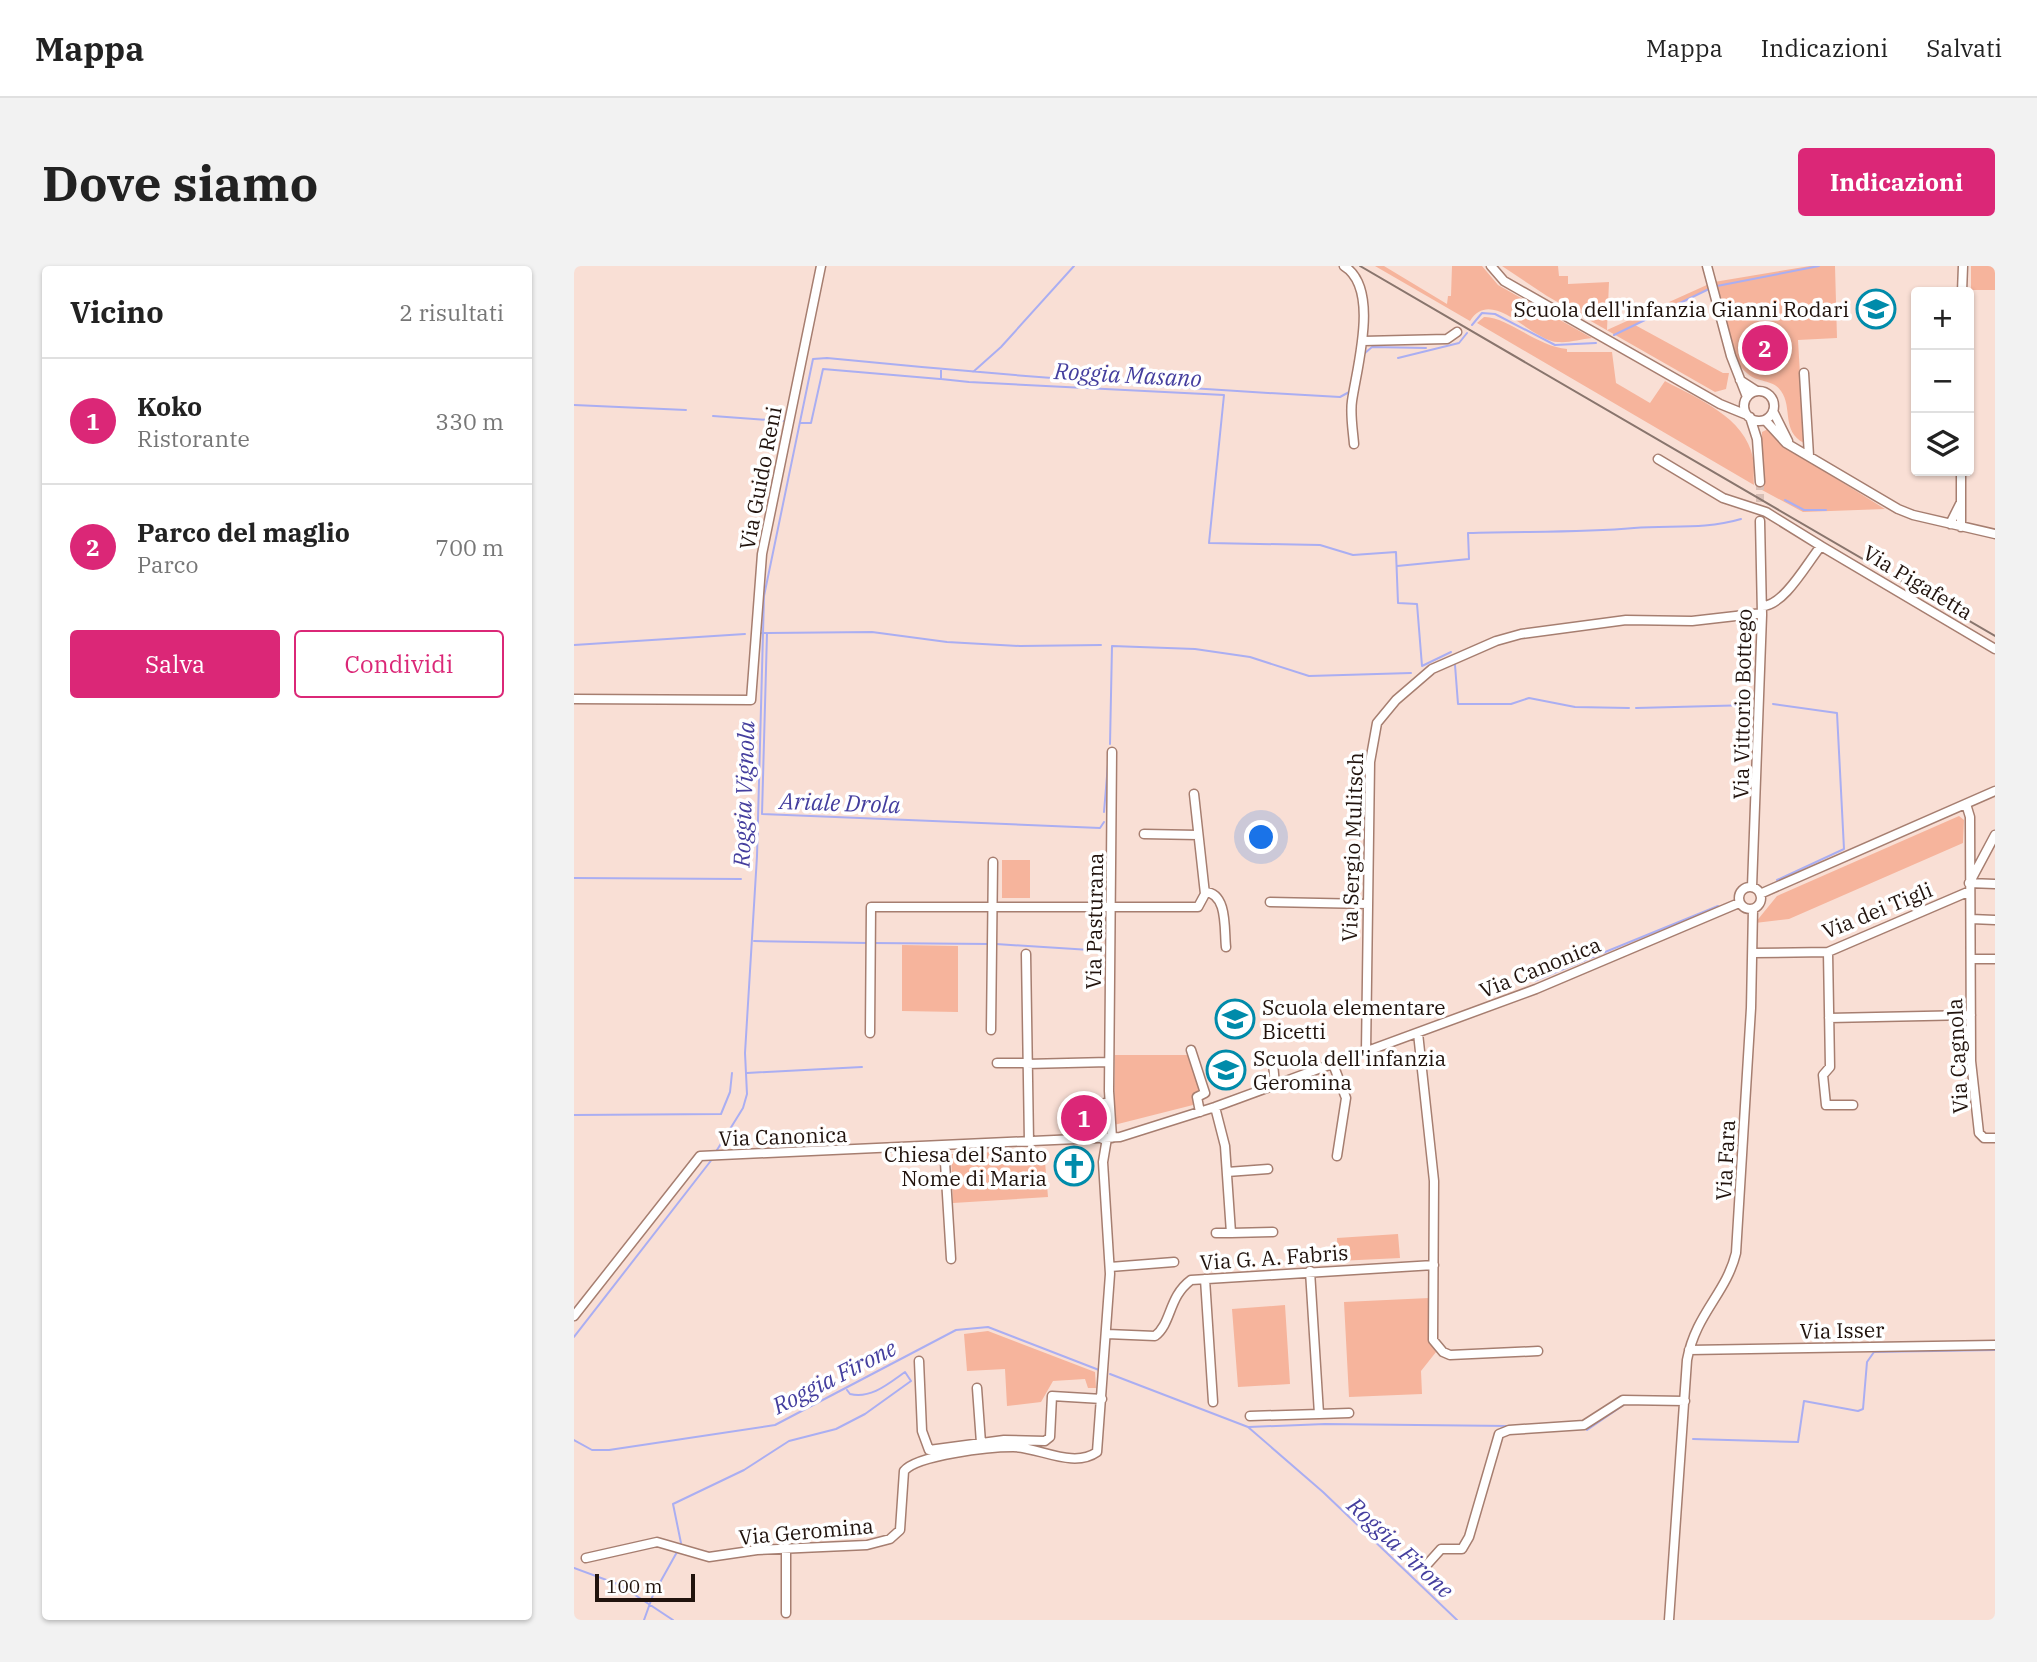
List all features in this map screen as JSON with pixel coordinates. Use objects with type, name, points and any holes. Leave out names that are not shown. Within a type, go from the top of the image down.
[{"type":"street","name":"Via Guido Reni","points":[[574,699],[751,700],[762,554],[821,266]]},
{"type":"street","points":[[1344,266],[1359,281],[1363,341],[1351,401],[1354,444]]},
{"type":"street","points":[[1491,266],[1504,281],[1727,406],[1763,420],[1789,444],[1898,509],[1995,534]]},
{"type":"street","points":[[1707,266],[1724,336],[1757,439],[1760,482]]},
{"type":"street","points":[[1962,287],[1963,266]]},
{"type":"street","points":[[1363,341],[1447,339],[1457,332]]},
{"type":"street","points":[[1804,373],[1809,456]]},
{"type":"street","points":[[1740,380],[1771,396],[1773,411],[1789,444]]},
{"type":"street","points":[[1727,406],[1757,391]]},
{"type":"street","points":[[1757,439],[1763,420],[1773,411]]},
{"type":"street","name":"Via Pigafetta","points":[[1658,459],[1723,498],[1766,512],[1995,649]]},
{"type":"street","points":[[1961,476],[1961,527]]},
{"type":"street","points":[[1950,524],[1961,504]]},
{"type":"street","name":"Via Vittorio Bottego","points":[[1752,887],[1762,609],[1760,522]]},
{"type":"street","points":[[1762,609],[1771,606],[1784,595],[1821,546]]},
{"type":"street","name":"Via Sergio Mulitsch","points":[[1366,1052],[1370,762],[1377,723],[1396,700],[1432,669],[1496,641],[1521,634],[1626,620],[1692,621],[1762,609]]},
{"type":"street","name":"Via Pasturana","points":[[1104,1138],[1109,1062],[1112,752]]},
{"type":"street","points":[[1760,894],[1995,791]]},
{"type":"street","points":[[870,1033],[871,907],[1194,908],[1202,905],[1205,892],[1194,794]]},
{"type":"street","name":"Via Cagnola","points":[[1966,804],[1969,813],[1971,919],[1970,1061],[1978,1129],[1984,1138],[1995,1138]]},
{"type":"street","points":[[1144,834],[1198,835]]},
{"type":"street","points":[[1995,835],[1984,853],[1970,887],[1995,884]]},
{"type":"street","points":[[1969,842],[1972,851],[1984,853]]},
{"type":"street","points":[[991,1030],[993,862]]},
{"type":"street","points":[[1752,887],[1760,894],[1761,901],[1753,909],[1743,908],[1739,903],[1740,892],[1752,887]]},
{"type":"street","name":"Via dei Tigli","points":[[1753,953],[1828,952],[1970,887]]},
{"type":"street","points":[[1205,892],[1213,893],[1222,906],[1226,947]]},
{"type":"street","points":[[1270,902],[1368,904]]},
{"type":"street","name":"Via Canonica","points":[[574,1316],[700,1156],[1104,1138],[1200,1112],[1333,1065],[1536,989],[1739,903]]},
{"type":"street","name":"Via Fara","points":[[1669,1620],[1689,1350],[1699,1320],[1730,1273],[1736,1253],[1753,953],[1753,909]]},
{"type":"street","points":[[1971,919],[1995,920]]},
{"type":"street","points":[[1828,952],[1830,1067],[1823,1075],[1824,1103],[1853,1105]]},
{"type":"street","points":[[1026,954],[1029,1142]]},
{"type":"street","points":[[1970,959],[1995,959]]},
{"type":"street","points":[[1829,1017],[1971,1015]]},
{"type":"street","points":[[1418,1033],[1434,1181],[1433,1340],[1443,1352],[1457,1355],[1538,1351]]},
{"type":"street","points":[[1191,1050],[1205,1093],[1197,1097],[1200,1112]]},
{"type":"street","points":[[997,1063],[1109,1062]]},
{"type":"street","points":[[1273,1063],[1275,1086]]},
{"type":"street","points":[[1333,1065],[1346,1098],[1337,1156]]},
{"type":"street","points":[[1215,1107],[1225,1146],[1231,1233]]},
{"type":"street","name":"Via Geromina","points":[[586,1558],[657,1542],[709,1557],[786,1548],[867,1545],[896,1536],[902,1521],[904,1472],[917,1462],[1011,1447],[1058,1457],[1089,1457],[1098,1448],[1107,1334],[1110,1267],[1103,1162],[1104,1138]]},
{"type":"street","points":[[944,1146],[951,1259]]},
{"type":"street","points":[[1227,1172],[1268,1169]]},
{"type":"street","points":[[1216,1233],[1273,1232]]},
{"type":"street","points":[[1110,1267],[1174,1262]]},
{"type":"street","name":"Via G. A. Fabris","points":[[1107,1334],[1154,1336],[1163,1327],[1175,1296],[1191,1280],[1434,1265]]},
{"type":"street","points":[[1310,1271],[1318,1414]]},
{"type":"street","points":[[1205,1279],[1213,1402]]},
{"type":"street","name":"Via Isser","points":[[1689,1350],[1995,1345]]},
{"type":"street","points":[[919,1361],[922,1431],[927,1448],[933,1451],[981,1443],[1049,1439],[1052,1396],[1102,1399]]},
{"type":"street","points":[[977,1388],[981,1443]]},
{"type":"street","points":[[1423,1569],[1441,1549],[1462,1549],[1469,1537],[1499,1434],[1509,1430],[1584,1425],[1623,1400],[1685,1401]]},
{"type":"street","points":[[1250,1416],[1349,1413]]},
{"type":"street","points":[[786,1548],[786,1613]]},
{"type":"shaded area","points":[[1375,266],[1384,266],[1447,304],[1448,296],[1451,296],[1452,266],[1482,266],[1498,285],[1592,338],[1562,342],[1547,339],[1512,318],[1489,309],[1479,312],[1470,321]]},
{"type":"shaded area","points":[[1502,266],[1558,266],[1559,276],[1568,276],[1568,284],[1609,282],[1607,330],[1709,284],[1711,288],[1635,325],[1723,373],[1729,373],[1726,389],[1715,392],[1547,296]]},
{"type":"shaded area","points":[[1810,266],[1835,266],[1837,338],[1798,340],[1804,443],[1792,432],[1784,398],[1778,387],[1748,374],[1734,356],[1725,331],[1714,282]]},
{"type":"shaded area","points":[[1971,266],[1995,266],[1995,290],[1974,290],[1974,287],[1971,287]]},
{"type":"shaded area","points":[[1484,317],[1502,321],[1545,343],[1567,349],[1567,352],[1612,352],[1616,383],[1650,403],[1665,381],[1705,402],[1741,431],[1754,461],[1754,485],[1477,323]]},
{"type":"shaded area","points":[[1770,428],[1795,453],[1885,509],[1803,512],[1762,490],[1762,432]]},
{"type":"shaded area","points":[[1959,816],[1964,820],[1963,843],[1789,919],[1755,923],[1777,896]]},
{"type":"shaded area","points":[[1002,860],[1030,860],[1030,898],[1002,898]]},
{"type":"shaded area","points":[[902,945],[958,946],[958,1012],[902,1011]]},
{"type":"shaded area","points":[[1115,1055],[1189,1055],[1201,1091],[1194,1096],[1193,1105],[1114,1125]]},
{"type":"shaded area","points":[[1044,1150],[1048,1197],[953,1203],[951,1154]]},
{"type":"shaded area","points":[[1398,1234],[1400,1258],[1338,1261],[1337,1238]]},
{"type":"shaded area","points":[[1429,1298],[1428,1333],[1436,1352],[1421,1371],[1422,1394],[1349,1397],[1344,1302]]},
{"type":"shaded area","points":[[1285,1305],[1290,1384],[1238,1387],[1232,1309]]},
{"type":"shaded area","points":[[988,1331],[1095,1372],[1096,1388],[1088,1388],[1085,1379],[1053,1381],[1041,1402],[1007,1406],[1005,1369],[967,1371],[964,1334]]},
{"type":"waterway","points":[[973,372],[1001,347],[1074,266]]},
{"type":"waterway","points":[[1717,286],[1819,266]]},
{"type":"waterway","points":[[1614,335],[1711,288]]},
{"type":"waterway","points":[[1472,325],[1482,313],[1495,314],[1555,345],[1596,343]]},
{"type":"waterway","points":[[1398,358],[1459,343],[1467,333]]},
{"type":"waterway","points":[[1365,353],[1372,347],[1426,348]]},
{"type":"waterway","name":"Roggia Vignola","points":[[717,1150],[743,1108],[747,1094],[745,1053],[757,856],[764,596],[813,359],[1340,397],[1351,391]]},
{"type":"waterway","points":[[801,423],[811,423],[823,369],[940,379]]},
{"type":"waterway","name":"Roggia Masano","points":[[941,370],[941,379],[969,382],[1224,395],[1209,543],[1320,545],[1353,555],[1396,552],[1398,603],[1417,604],[1422,666],[1451,652]]},
{"type":"waterway","points":[[574,405],[686,410]]},
{"type":"waterway","points":[[713,416],[783,421]]},
{"type":"waterway","name":"Roggia Masano","points":[[1785,500],[1804,510],[1826,510]]},
{"type":"waterway","name":"Roggia Masano","points":[[1397,566],[1469,559],[1468,533],[1701,526],[1741,519]]},
{"type":"waterway","points":[[768,633],[872,632],[947,642],[1020,646],[1101,645]]},
{"type":"waterway","name":"Ariale Drola","points":[[762,633],[767,633],[762,814],[1100,828],[1104,822]]},
{"type":"waterway","name":"Ariale Drola","points":[[574,645],[745,634]]},
{"type":"waterway","name":"Ariale Drola","points":[[1110,744],[1112,646],[1195,649],[1250,657],[1309,676],[1411,673]]},
{"type":"waterway","name":"Roggia Masano","points":[[1455,665],[1458,704],[1511,704],[1529,698],[1575,707],[1629,708]]},
{"type":"waterway","name":"Roggia Masano","points":[[1773,704],[1837,713],[1844,849],[1777,880]]},
{"type":"waterway","name":"Roggia Masano","points":[[1636,708],[1752,705]]},
{"type":"waterway","name":"Ariale Drola","points":[[1104,812],[1108,764]]},
{"type":"waterway","points":[[574,878],[741,879]]},
{"type":"waterway","points":[[1534,981],[1718,906]]},
{"type":"waterway","points":[[754,941],[867,943]]},
{"type":"waterway","points":[[873,943],[990,944]]},
{"type":"waterway","points":[[996,944],[1106,951]]},
{"type":"waterway","points":[[747,1073],[862,1067]]},
{"type":"waterway","points":[[574,1115],[721,1114],[730,1092],[732,1073]]},
{"type":"waterway","name":"Roggia Vignola","points":[[574,1337],[713,1158]]},
{"type":"waterway","name":"Roggia Firone","points":[[574,1440],[592,1450],[609,1450],[775,1425],[956,1330],[988,1327],[1099,1370]]},
{"type":"waterway","points":[[1693,1439],[1798,1442],[1804,1401],[1858,1411],[1863,1409],[1867,1362],[1874,1352],[1995,1350]]},
{"type":"waterway","name":"Ariale Drola","points":[[681,1543],[673,1504],[744,1470],[789,1441],[836,1429],[865,1414],[911,1381],[905,1372],[886,1386],[872,1392],[858,1395],[850,1394],[847,1390]]},
{"type":"waterway","name":"Roggia Firone","points":[[1110,1374],[1248,1427],[1323,1492],[1457,1620]]},
{"type":"waterway","points":[[1587,1430],[1625,1404],[1655,1404]]},
{"type":"waterway","points":[[1249,1427],[1325,1424],[1509,1426]]},
{"type":"waterway","name":"Ariale Drola","points":[[644,1620],[653,1595],[677,1552]]},
{"type":"waterway","points":[[574,1568],[620,1585],[673,1620]]},
{"type":"tunnel","points":[[1760,482],[1760,521]]},
{"type":"railway","points":[[1360,266],[1995,636]]},
{"type":"place","name":"Scuola dell'infanzia Gianni Rodari","points":[[1876,309]]},
{"type":"place","name":"Parco del maglio","points":[[1765,348]]},
{"type":"place","name":"Scuola elementare Bicetti","points":[[1235,1019]]},
{"type":"place","name":"Scuola dell'infanzia Geromina","points":[[1226,1070]]},
{"type":"place","name":"Koko","points":[[1084,1118]]},
{"type":"place","name":"Chiesa del Santo Nome di Maria","points":[[1074,1166]]}]
